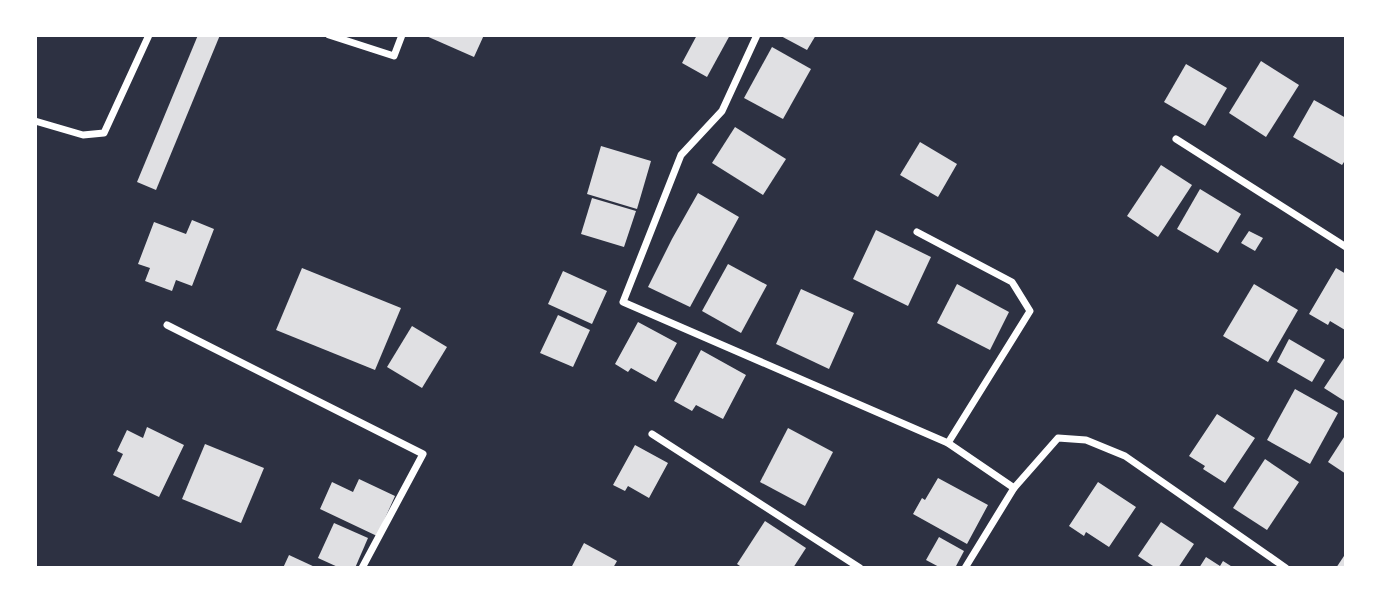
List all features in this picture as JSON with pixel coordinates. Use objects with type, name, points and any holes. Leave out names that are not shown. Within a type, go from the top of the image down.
[{"type":"street","points":[[35,121],[83,135],[104,133],[149,35]]},
{"type":"street","points":[[329,35],[394,56],[402,35]]},
{"type":"street","points":[[757,35],[722,111],[681,155],[623,302],[948,443],[1014,488]]},
{"type":"street","points":[[1176,139],[1346,247]]},
{"type":"street","points":[[917,232],[1012,282],[1030,312],[948,443]]},
{"type":"street","points":[[167,325],[423,454],[362,568]]},
{"type":"street","points":[[652,434],[860,568]]},
{"type":"street","points":[[965,568],[1014,488],[1058,438],[1086,440],[1125,456],[1286,568]]},
{"type":"building","points":[[198,35],[220,35],[156,190],[137,182]]},
{"type":"building","points":[[424,35],[484,35],[474,57]]},
{"type":"building","points":[[697,35],[730,35],[707,77],[682,63]]},
{"type":"building","points":[[779,35],[816,35],[807,50]]},
{"type":"building","points":[[772,47],[811,69],[783,119],[744,98]]},
{"type":"building","points":[[1261,61],[1299,85],[1266,137],[1229,113]]},
{"type":"building","points":[[1186,64],[1227,88],[1205,126],[1164,102]]},
{"type":"building","points":[[1314,100],[1346,118],[1346,159],[1342,165],[1293,137]]},
{"type":"building","points":[[735,127],[786,159],[763,195],[712,163]]},
{"type":"building","points":[[920,142],[957,164],[938,197],[900,175]]},
{"type":"building","points":[[601,146],[651,161],[637,209],[587,194]]},
{"type":"building","points":[[1161,165],[1192,185],[1158,237],[1127,216]]},
{"type":"building","points":[[1200,189],[1241,214],[1218,253],[1177,229]]},
{"type":"building","points":[[698,193],[739,217],[690,307],[648,287]]},
{"type":"building","points":[[592,198],[636,211],[624,247],[581,234]]},
{"type":"building","points":[[192,220],[214,229],[192,286],[176,280],[172,291],[145,281],[150,268],[138,264],[154,222],[186,234]]},
{"type":"building","points":[[876,230],[931,257],[908,306],[853,279]]},
{"type":"building","points":[[1249,231],[1263,238],[1255,251],[1241,243]]},
{"type":"building","points":[[728,264],[767,285],[741,333],[702,311]]},
{"type":"building","points":[[302,268],[401,308],[375,370],[276,330]]},
{"type":"building","points":[[1336,268],[1346,274],[1345,330],[1330,321],[1328,325],[1309,314]]},
{"type":"building","points":[[563,271],[607,291],[592,324],[548,304]]},
{"type":"building","points":[[957,284],[1009,312],[990,350],[937,323]]},
{"type":"building","points":[[1254,284],[1298,310],[1268,362],[1223,336]]},
{"type":"building","points":[[801,289],[854,313],[829,369],[776,344]]},
{"type":"building","points":[[558,315],[590,330],[573,367],[540,353]]},
{"type":"building","points":[[638,322],[677,343],[656,382],[631,368],[628,372],[615,364]]},
{"type":"building","points":[[412,326],[447,347],[422,388],[387,367]]},
{"type":"building","points":[[1289,339],[1325,360],[1312,382],[1277,362]]},
{"type":"building","points":[[701,350],[746,375],[723,419],[696,405],[692,411],[674,401]]},
{"type":"building","points":[[1346,355],[1346,402],[1324,388]]},
{"type":"building","points":[[1295,389],[1338,413],[1310,464],[1267,440]]},
{"type":"building","points":[[1217,414],[1255,438],[1225,483],[1189,456]]},
{"type":"building","points":[[147,427],[184,445],[159,497],[113,475],[123,454],[117,451],[127,430],[143,438]]},
{"type":"building","points":[[788,428],[833,452],[805,506],[760,482]]},
{"type":"building","points":[[1346,434],[1346,474],[1328,462]]},
{"type":"building","points":[[205,444],[264,468],[241,523],[182,499]]},
{"type":"building","points":[[635,445],[668,463],[649,498],[628,486],[625,491],[613,485]]},
{"type":"building","points":[[1265,459],[1299,482],[1267,530],[1233,508]]},
{"type":"building","points":[[938,478],[988,505],[967,544],[913,514]]},
{"type":"building","points":[[359,479],[395,496],[377,536],[320,509],[332,482],[353,492]]},
{"type":"building","points":[[1098,482],[1136,507],[1109,547],[1086,532],[1084,536],[1069,526]]},
{"type":"building","points":[[765,521],[806,548],[793,568],[743,568],[737,564]]},
{"type":"building","points":[[1161,522],[1194,544],[1178,568],[1156,568],[1138,556]]},
{"type":"building","points":[[334,523],[368,538],[355,568],[340,568],[318,558]]},
{"type":"building","points":[[939,537],[964,551],[955,568],[941,568],[926,560]]},
{"type":"building","points":[[584,543],[617,561],[613,568],[571,568]]},
{"type":"building","points":[[1346,553],[1346,568],[1336,568]]},
{"type":"building","points":[[289,555],[317,568],[283,568]]},
{"type":"building","points":[[1206,557],[1220,566],[1223,561],[1234,568],[1199,568]]}]
